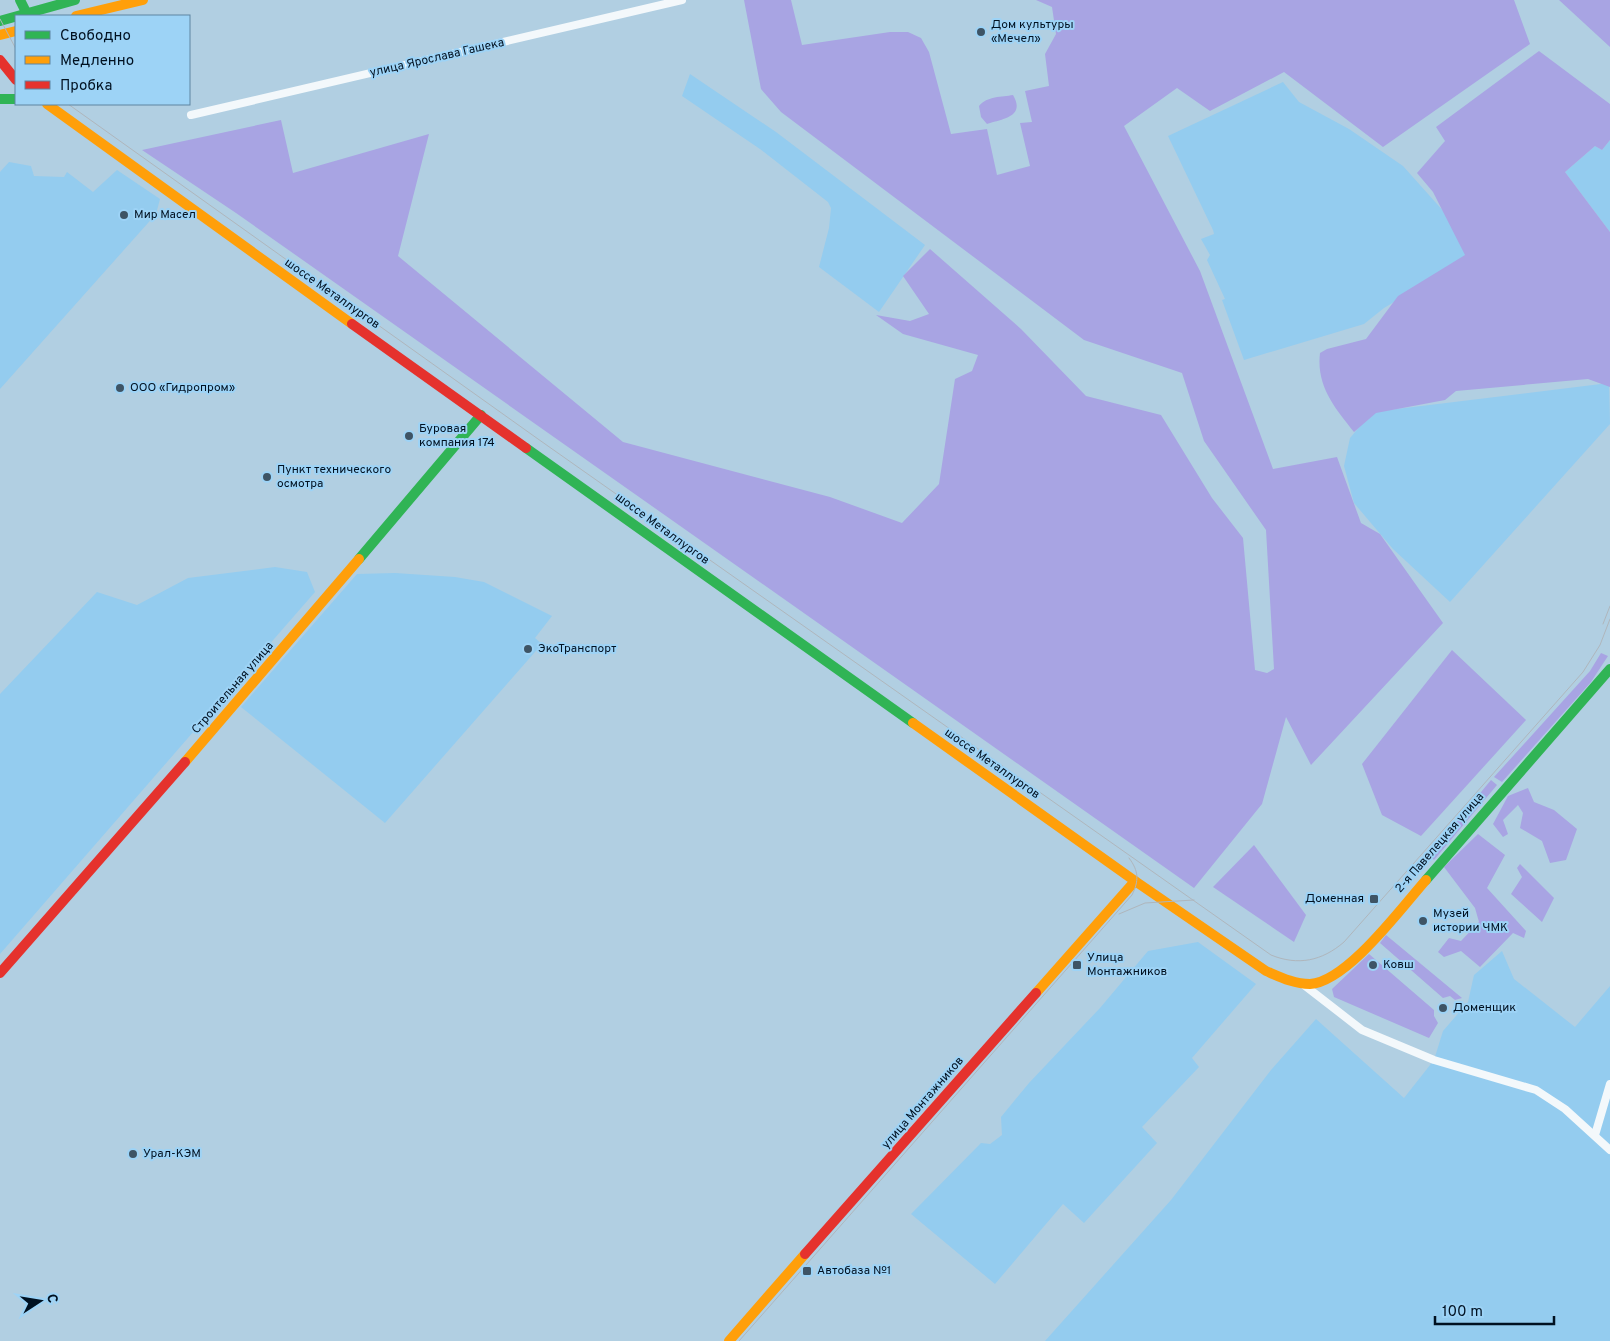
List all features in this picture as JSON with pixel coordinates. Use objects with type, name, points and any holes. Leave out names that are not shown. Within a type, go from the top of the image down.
[{"type":"main road","points":[[20,0],[28,14],[75,0]]},
{"type":"main road","points":[[80,15],[143,0]]},
{"type":"main road","points":[[0,21],[15,17]]},
{"type":"main road","points":[[0,35],[15,30]]},
{"type":"main road","points":[[0,60],[15,79]]},
{"type":"main road","points":[[0,99],[15,99]]},
{"type":"main road","name":"шоссе Металлургов","points":[[48,105],[1135,881],[1266,972]]},
{"type":"main road","name":"Строительная улица","points":[[0,972],[237,703],[481,415]]},
{"type":"main road","name":"2-я Павелецкая улица","points":[[1266,972],[1289,982],[1304,985],[1330,979],[1340,972],[1368,945],[1610,669]]},
{"type":"main road","name":"улица Монтажников","points":[[729,1341],[1135,881]]},
{"type":"street","name":"улица Ярослава Гашека","points":[[191,115],[682,0]]},
{"type":"street","points":[[1304,985],[1362,1030],[1434,1060],[1536,1090],[1564,1109],[1610,1150]]},
{"type":"street","points":[[1595,1135],[1610,1084]]},
{"type":"shaded area","points":[[744,0],[791,0],[802,45],[890,32],[908,32],[921,38],[929,52],[951,134],[987,129],[997,175],[1030,166],[1020,123],[1032,122],[1025,91],[1049,86],[1045,54],[1056,34],[1052,7],[1036,0],[1514,0],[1530,44],[1383,147],[1284,72],[1210,111],[1177,88],[1124,126],[1200,271],[1273,469],[1337,457],[1361,523],[1380,534],[1443,623],[1311,765],[1286,717],[1262,804],[1194,888],[236,213],[142,150],[281,120],[293,173],[429,134],[398,256],[623,442],[830,497],[902,523],[939,484],[955,379],[972,371],[978,355],[903,334],[876,315],[910,321],[929,314],[903,276],[930,249],[1021,329],[1086,396],[1161,415],[1212,498],[1243,538],[1255,670],[1267,673],[1274,669],[1266,530],[1204,441],[1182,373],[1084,340],[781,112],[761,89]]},
{"type":"shaded area","points":[[1559,0],[1610,0],[1610,47]]},
{"type":"shaded area","points":[[1539,51],[1610,104],[1610,140],[1602,150],[1595,146],[1565,172],[1610,232],[1610,387],[1588,379],[1456,391],[1445,400],[1376,413],[1354,432],[1328,396],[1321,376],[1320,353],[1327,349],[1366,339],[1398,296],[1465,255],[1433,192],[1417,173],[1445,141],[1436,127]]},
{"type":"shaded area","points":[[690,74],[776,132],[925,245],[879,312],[819,267],[829,228],[831,208],[828,202],[760,149],[682,96]]},
{"type":"shaded area","points":[[1283,82],[1299,102],[1349,129],[1403,166],[1479,251],[1384,308],[1364,324],[1244,360],[1222,300],[1225,299],[1207,260],[1210,255],[1201,239],[1214,234],[1213,230],[1168,136]]},
{"type":"shaded area","points":[[1013,95],[1017,108],[1014,113],[1011,116],[987,124],[981,117],[979,106],[986,100]]},
{"type":"shaded area","points":[[1610,140],[1610,232],[1565,172],[1595,146],[1602,150]]},
{"type":"shaded area","points":[[9,162],[31,166],[34,176],[64,177],[67,172],[93,192],[117,170],[160,199],[156,214],[0,389],[0,172]]},
{"type":"shaded area","points":[[1609,383],[1610,424],[1450,602],[1393,549],[1354,503],[1344,466],[1350,438],[1372,412]]},
{"type":"shaded area","points":[[275,567],[307,572],[315,592],[0,954],[0,694],[97,592],[137,605],[188,578]]},
{"type":"shaded area","points":[[395,573],[455,577],[484,582],[552,616],[535,638],[542,644],[385,823],[241,707],[357,574]]},
{"type":"shaded area","points":[[1452,650],[1526,720],[1421,836],[1382,815],[1362,764]]},
{"type":"shaded area","points":[[1601,653],[1608,656],[1591,682],[1502,782],[1494,777],[1590,671]]},
{"type":"shaded area","points":[[1491,780],[1497,785],[1434,860],[1429,855]]},
{"type":"shaded area","points":[[1528,788],[1534,802],[1554,810],[1577,829],[1566,860],[1550,863],[1542,841],[1520,828],[1523,813],[1518,805],[1503,820],[1508,834],[1503,837],[1493,824],[1508,796]]},
{"type":"shaded area","points":[[1478,834],[1505,855],[1487,888],[1526,931],[1524,938],[1513,933],[1480,967],[1461,951],[1444,957],[1438,952],[1449,938],[1461,941],[1479,922],[1475,908],[1444,867]]},
{"type":"shaded area","points":[[1254,845],[1306,915],[1294,942],[1213,887]]},
{"type":"shaded area","points":[[1520,864],[1554,898],[1542,922],[1511,894],[1522,877],[1517,868]]},
{"type":"shaded area","points":[[1386,935],[1462,998],[1455,1000],[1450,996],[1443,998],[1380,943]]},
{"type":"shaded area","points":[[1198,942],[1256,984],[1192,1058],[1199,1067],[1142,1127],[1157,1143],[1084,1223],[1063,1204],[995,1284],[911,1214],[981,1143],[990,1144],[1002,1135],[1001,1117],[1029,1083],[1100,1008],[1148,951]]},
{"type":"shaded area","points":[[1502,951],[1514,979],[1575,1027],[1610,986],[1610,1341],[1045,1341],[1171,1200],[1271,1070],[1316,1019],[1404,1098],[1434,1060],[1443,1031],[1468,1002],[1474,975]]},
{"type":"shaded area","points":[[1369,954],[1434,1010],[1434,1016],[1438,1023],[1429,1038],[1334,997],[1332,989]]},
{"type":"tram line","points":[[0,19],[15,47]]},
{"type":"tram line","points":[[69,105],[538,439],[1271,955],[1291,960],[1309,960],[1327,954],[1344,942],[1583,672],[1600,645],[1610,619]]},
{"type":"tram line","points":[[1603,624],[1610,606]]},
{"type":"tram line","points":[[739,1341],[1132,895],[1137,876],[1135,867],[1129,858]]},
{"type":"tram line","points":[[1119,914],[1145,903],[1194,900]]},
{"type":"traffic: fast","points":[[20,0],[28,15]]},
{"type":"traffic: fast","points":[[21,15],[75,0]]},
{"type":"traffic: fast","points":[[0,21],[15,17]]},
{"type":"traffic: fast","points":[[0,99],[15,99]]},
{"type":"traffic: fast","points":[[359,559],[481,415]]},
{"type":"traffic: fast","points":[[526,448],[913,723]]},
{"type":"traffic: fast","points":[[1426,880],[1610,669]]},
{"type":"traffic: slow","points":[[80,15],[143,0]]},
{"type":"traffic: slow","points":[[0,35],[15,31]]},
{"type":"traffic: slow","points":[[48,105],[352,324]]},
{"type":"traffic: slow","points":[[185,762],[359,559]]},
{"type":"traffic: slow","points":[[913,723],[1135,881],[1036,993]]},
{"type":"traffic: slow","points":[[1135,881],[1266,971],[1282,978],[1310,984],[1325,980],[1357,957],[1389,924],[1426,880]]},
{"type":"traffic: slow","points":[[729,1341],[805,1254]]},
{"type":"traffic: jam","points":[[0,60],[15,79]]},
{"type":"traffic: jam","points":[[352,324],[526,448]]},
{"type":"traffic: jam","points":[[0,973],[185,762]]},
{"type":"traffic: jam","points":[[805,1254],[1036,993]]},
{"type":"place","name":"Дом культуры «Мечел»","points":[[981,32]]},
{"type":"place","name":"Мир Масел","points":[[124,215]]},
{"type":"place","name":"ООО «Гидропром»","points":[[120,388]]},
{"type":"place","name":"Буровая компания 174","points":[[409,436]]},
{"type":"place","name":"Пункт технического осмотра","points":[[267,477]]},
{"type":"place","name":"ЭкоТранспорт","points":[[528,649]]},
{"type":"place","name":"Доменная","points":[[1374,899]]},
{"type":"place","name":"Музей истории ЧМК","points":[[1423,921]]},
{"type":"place","name":"Улица Монтажников","points":[[1077,965]]},
{"type":"place","name":"Ковш","points":[[1373,965]]},
{"type":"place","name":"Доменщик","points":[[1443,1008]]},
{"type":"place","name":"Урал-КЭМ","points":[[133,1154]]},
{"type":"place","name":"Автобаза №1","points":[[807,1271]]}]
